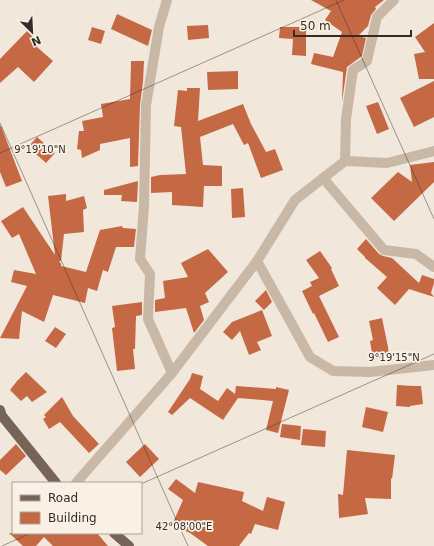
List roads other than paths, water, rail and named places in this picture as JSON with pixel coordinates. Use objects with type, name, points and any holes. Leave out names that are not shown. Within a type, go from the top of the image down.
[{"type":"main road","points":[[0,410],[2,416],[55,482]]},
{"type":"main road","points":[[115,534],[129,546]]},
{"type":"street","points":[[167,0],[159,27],[146,105],[144,206],[140,259],[150,274],[148,319],[172,373]]},
{"type":"street","points":[[345,161],[346,119],[353,70],[367,61],[377,17],[394,0]]},
{"type":"street","points":[[77,482],[172,373],[257,261],[295,200],[345,161],[386,163],[434,151]]},
{"type":"street","points":[[323,178],[384,250],[416,254],[434,267]]},
{"type":"street","points":[[257,261],[310,358],[333,371],[370,372],[434,365]]}]
